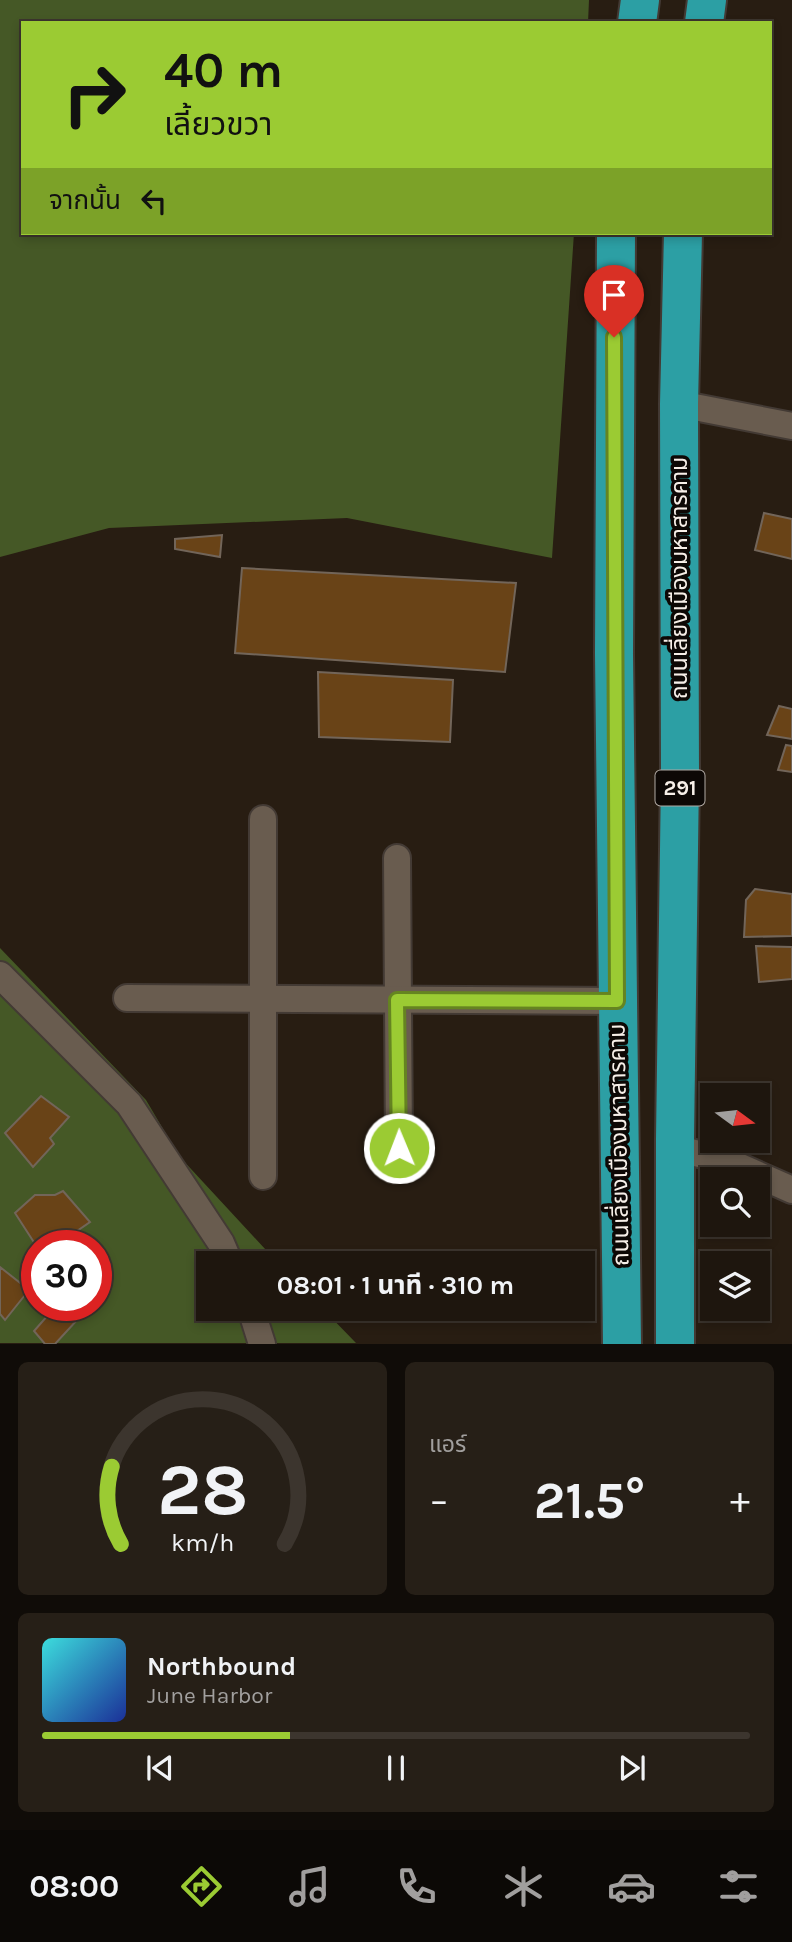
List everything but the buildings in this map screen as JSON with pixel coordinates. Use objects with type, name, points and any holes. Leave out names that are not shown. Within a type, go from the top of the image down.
[{"type":"highway","points":[[637,21],[640,0]]},
{"type":"highway","points":[[704,21],[707,0]]},
{"type":"highway","name":"ถนนเลี่ยงเมืองมหาสารคาม","points":[[616,235],[614,531],[622,1343]]},
{"type":"highway","name":"ถนนเลี่ยงเมืองมหาสารคาม","points":[[675,1343],[680,777],[679,404],[683,235]]},
{"type":"street","points":[[679,404],[792,426]]},
{"type":"street","points":[[263,820],[263,1176]]},
{"type":"street","points":[[397,858],[399,1148]]},
{"type":"street","points":[[0,975],[129,1104],[224,1251]]},
{"type":"street","points":[[127,998],[617,1001]]},
{"type":"street","points":[[675,1148],[727,1161],[792,1190]]},
{"type":"street","points":[[255,1321],[261,1343]]},
{"type":"green space","points":[[0,0],[589,0],[588,21],[21,21],[21,235],[574,235],[552,558],[347,518],[109,528],[0,557]]},
{"type":"green space","points":[[0,948],[146,1100],[179,1156],[267,1251],[196,1251],[196,1321],[335,1321],[356,1343],[0,1343]]},
{"type":"route","points":[[399,1148],[397,1000],[617,1001],[614,337]]}]
